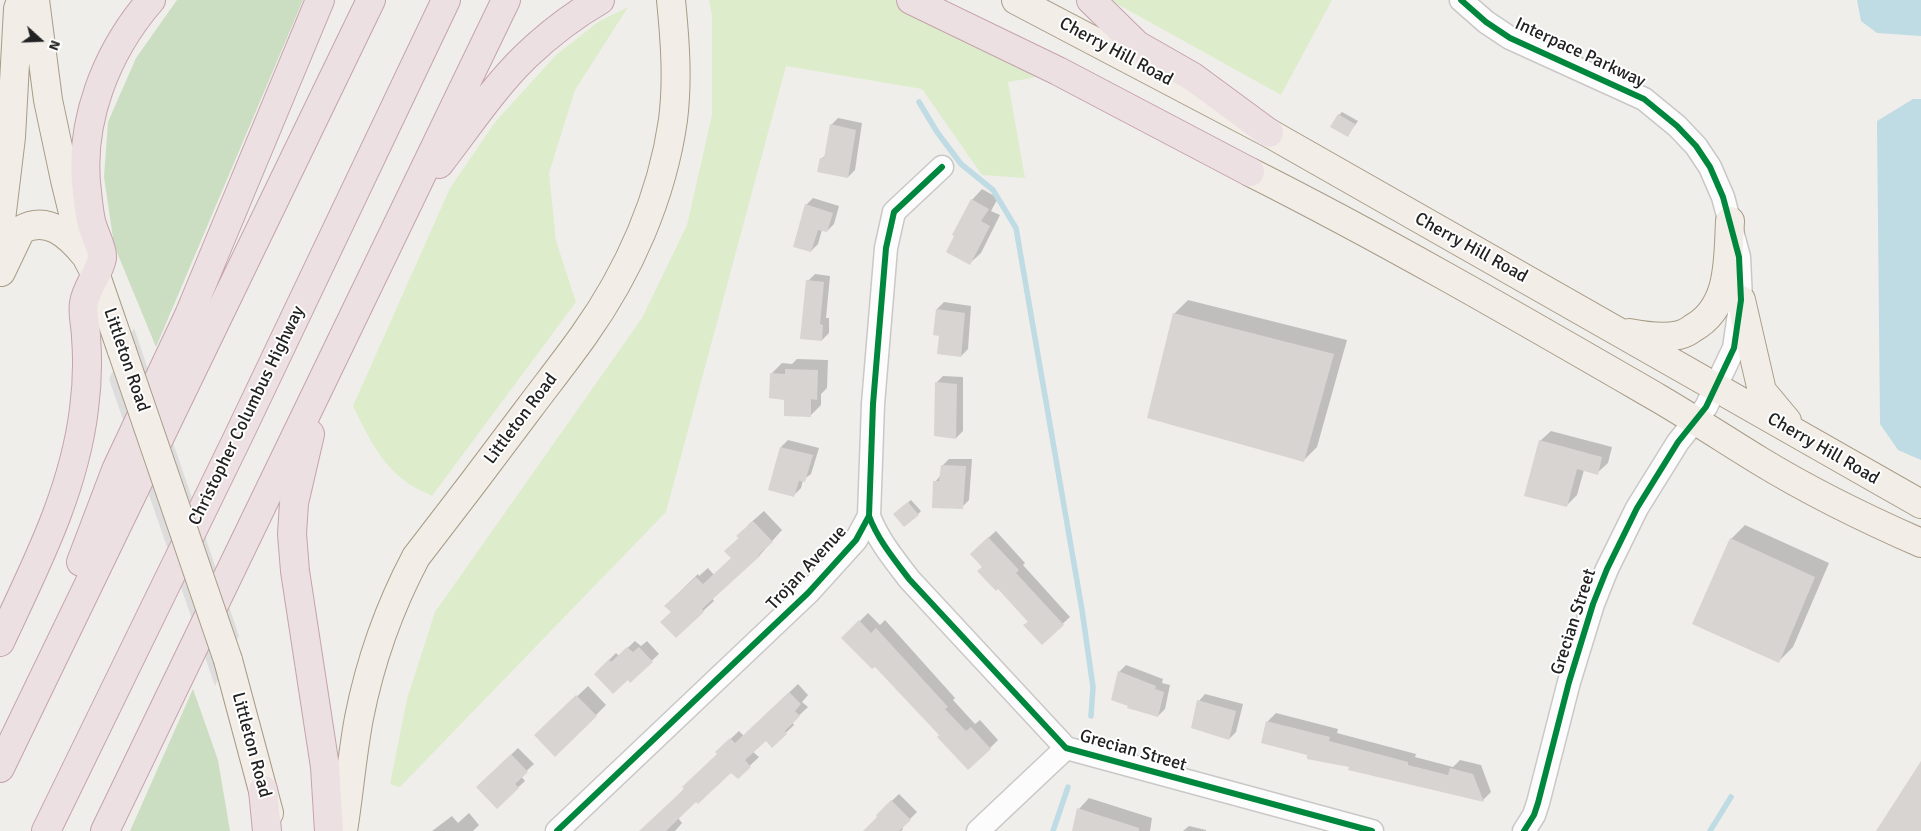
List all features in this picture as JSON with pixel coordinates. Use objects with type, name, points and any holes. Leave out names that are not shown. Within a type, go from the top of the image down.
[{"type":"highway","points":[[0,642],[43,549],[69,480],[83,417],[87,339],[84,304],[92,266],[102,257],[91,222],[86,186],[89,127],[97,91],[108,66],[127,32],[151,0]]},
{"type":"highway","points":[[21,724],[116,470],[189,315],[320,0]]},
{"type":"highway","points":[[0,768],[370,0]]},
{"type":"highway","name":"Christopher Columbus Highway","points":[[46,831],[238,437],[446,0]]},
{"type":"highway","points":[[105,831],[322,385],[506,0]]},
{"type":"highway","points":[[406,207],[493,94],[526,56],[555,32],[600,0]]},
{"type":"highway","points":[[911,0],[1058,71],[1250,172]]},
{"type":"highway","points":[[1091,0],[1137,45],[1193,78],[1269,133]]},
{"type":"highway","points":[[322,385],[294,503],[292,534],[295,571],[325,767],[329,831]]},
{"type":"highway","points":[[115,831],[184,669]]},
{"type":"highway","points":[[263,790],[267,831]]},
{"type":"main road","points":[[0,228],[11,136],[18,9],[21,0]]},
{"type":"main road","name":"Littleton Road","points":[[35,0],[50,109],[75,221],[122,351],[228,660],[274,831]]},
{"type":"main road","name":"Littleton Road","points":[[343,831],[359,719],[369,675],[384,627],[400,587],[416,558],[585,334],[627,263],[646,219],[662,173],[673,120],[676,76],[675,38],[670,0]]},
{"type":"main road","name":"Cherry Hill Road","points":[[1016,0],[1269,133],[1623,332],[1799,436],[1921,504]]},
{"type":"main road","name":"Cherry Hill Road","points":[[1250,172],[1319,207],[1433,270],[1798,482],[1879,524],[1921,543]]},
{"type":"main road","points":[[1623,332],[1655,337],[1681,335],[1703,322],[1714,309],[1724,289],[1730,221]]},
{"type":"main road","points":[[0,271],[21,230],[34,224],[64,232],[76,244],[92,266]]},
{"type":"main road","points":[[1741,300],[1762,391],[1799,436]]},
{"type":"street","name":"Interpace Parkway","points":[[1461,0],[1486,22],[1510,38],[1644,99],[1670,119],[1696,146],[1710,167],[1730,221],[1739,257],[1741,300],[1734,348],[1716,387]]},
{"type":"street","name":"Trojan Avenue","points":[[557,831],[808,593],[856,540],[869,516],[875,385],[886,248],[894,212],[942,167]]},
{"type":"street","name":"Grecian Street","points":[[1524,831],[1534,815],[1538,803],[1569,682],[1593,604],[1607,568],[1637,508],[1694,420],[1706,406],[1716,387]]},
{"type":"street","name":"Grecian Street","points":[[869,516],[887,550],[909,579],[1066,748],[1307,823],[1372,831]]},
{"type":"street","points":[[978,831],[1066,748]]},
{"type":"green space","points":[[177,0],[303,0],[156,347],[114,245],[104,177],[108,122],[136,58]]},
{"type":"green space","points":[[709,0],[933,0],[1054,68],[1032,78],[1008,82],[1025,178],[982,175],[922,89],[786,66],[666,512],[400,787],[390,784],[407,699],[435,612],[642,318],[687,225],[712,115],[712,16]]},
{"type":"green space","points":[[1110,0],[1332,0],[1281,95]]},
{"type":"green space","points":[[628,7],[575,90],[549,173],[556,241],[576,302],[432,496],[405,481],[393,471],[373,445],[353,406],[450,188],[496,121],[556,55],[598,22]]},
{"type":"green space","points":[[193,689],[218,760],[230,831],[130,831]]},
{"type":"water","points":[[1857,0],[1921,0],[1921,36],[1877,33],[1861,21]]},
{"type":"water","points":[[1913,99],[1921,99],[1921,460],[1898,450],[1880,424],[1877,121]]},
{"type":"pier","points":[[134,328],[239,636],[215,686],[109,379]]},
{"type":"building","points":[[1338,114],[1355,124],[1348,137],[1330,127]]},
{"type":"building","points":[[830,124],[856,130],[848,178],[817,172],[820,158],[824,158]]},
{"type":"building","points":[[971,199],[989,209],[981,221],[990,226],[970,265],[946,252],[954,236],[952,235]]},
{"type":"building","points":[[805,204],[833,213],[827,232],[818,230],[811,252],[793,247]]},
{"type":"building","points":[[806,280],[824,282],[820,324],[823,325],[822,341],[800,339]]},
{"type":"building","points":[[936,309],[965,313],[961,357],[937,354],[939,336],[933,335]]},
{"type":"building","points":[[1173,313],[1334,354],[1304,462],[1147,418]]},
{"type":"building","points":[[785,369],[818,370],[817,400],[811,399],[811,417],[784,416],[784,400],[769,398],[770,373],[785,374]]},
{"type":"building","points":[[935,382],[957,384],[956,439],[934,436]]},
{"type":"building","points":[[1539,440],[1602,457],[1598,475],[1577,469],[1567,507],[1524,496]]},
{"type":"building","points":[[780,447],[813,455],[805,482],[799,481],[794,497],[768,490]]},
{"type":"building","points":[[941,465],[966,466],[963,509],[932,508],[933,481],[939,481]]},
{"type":"building","points":[[908,502],[919,515],[904,527],[893,514]]},
{"type":"building","points":[[753,521],[773,542],[702,609],[704,612],[676,638],[660,622],[671,612],[664,606],[696,577],[703,584],[731,558],[724,551],[739,538],[736,536]]},
{"type":"building","points":[[988,537],[1019,570],[1016,573],[1064,625],[1042,645],[1023,625],[1028,622],[998,589],[996,591],[977,571],[982,567],[970,554]]},
{"type":"building","points":[[1730,538],[1815,577],[1779,663],[1692,624]]},
{"type":"building","points":[[859,620],[871,633],[876,628],[948,707],[945,709],[966,731],[971,727],[991,749],[968,770],[937,737],[939,735],[875,667],[872,669],[841,638]]},
{"type":"building","points":[[627,647],[633,652],[639,647],[653,662],[630,683],[628,680],[613,694],[594,674],[609,659],[611,662]]},
{"type":"building","points":[[1118,671],[1156,686],[1155,689],[1164,692],[1158,717],[1127,708],[1128,706],[1111,700]]},
{"type":"building","points":[[789,692],[801,704],[795,711],[800,716],[785,731],[787,734],[772,748],[766,741],[745,760],[751,767],[738,779],[731,773],[698,804],[696,802],[666,831],[639,831],[684,789],[682,787],[717,754],[715,752],[730,738],[735,743]]},
{"type":"building","points":[[576,695],[597,716],[555,757],[534,735]]},
{"type":"building","points":[[1197,700],[1236,711],[1229,740],[1191,728]]},
{"type":"building","points":[[1266,721],[1330,737],[1329,741],[1408,762],[1408,765],[1448,775],[1450,768],[1473,774],[1484,802],[1348,770],[1349,767],[1307,759],[1307,755],[1261,743]]},
{"type":"building","points":[[511,754],[528,772],[515,784],[519,788],[497,809],[476,787]]},
{"type":"building","points":[[1921,761],[1921,831],[1876,831]]},
{"type":"building","points":[[891,800],[911,820],[899,831],[863,831],[877,817],[876,815]]},
{"type":"building","points":[[1077,808],[1139,828],[1139,831],[1072,831]]},
{"type":"waterway","points":[[919,102],[937,132],[961,164],[993,190],[1016,228],[1082,610],[1093,687],[1091,716]]},
{"type":"waterway","points":[[1053,831],[1068,787]]},
{"type":"waterway","points":[[1710,831],[1731,797]]},
{"type":"cycle path","points":[[1461,0],[1486,22],[1510,38],[1644,99],[1677,126],[1696,146],[1710,167],[1723,197],[1739,257],[1741,300],[1734,348],[1706,407],[1678,442],[1637,508],[1607,569],[1593,604],[1569,682],[1538,803],[1534,815],[1524,831]]},
{"type":"cycle path","points":[[557,831],[808,593],[856,540],[869,516],[873,404],[886,248],[894,212],[942,167]]},
{"type":"cycle path","points":[[869,516],[892,557],[909,579],[1066,748],[1372,831]]}]
